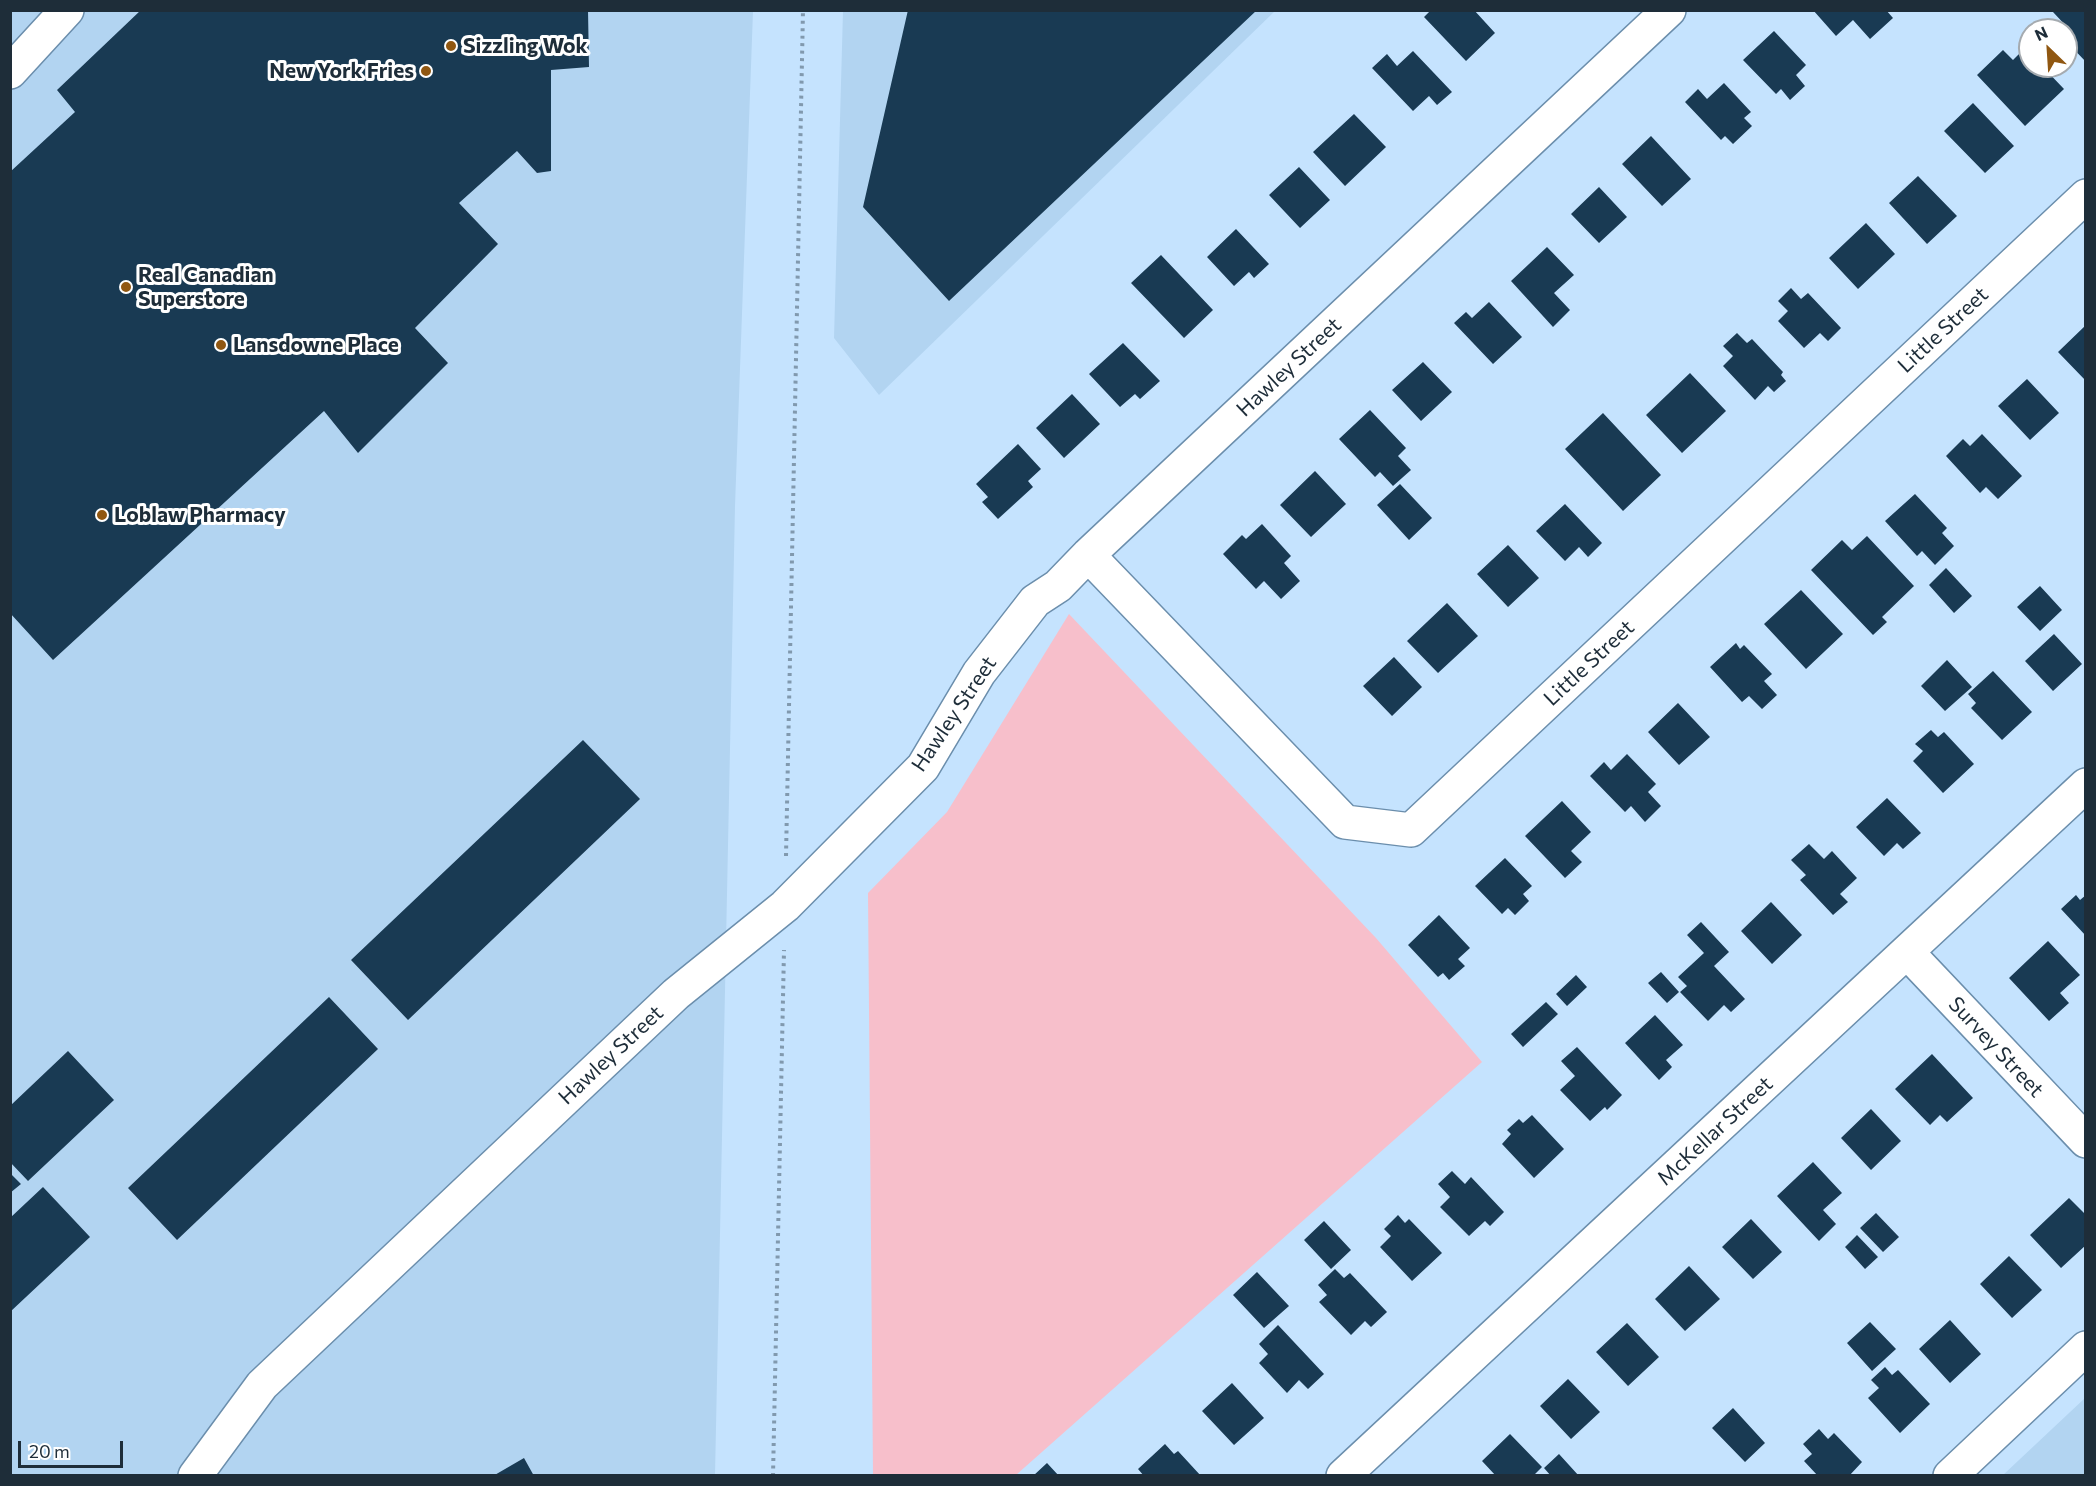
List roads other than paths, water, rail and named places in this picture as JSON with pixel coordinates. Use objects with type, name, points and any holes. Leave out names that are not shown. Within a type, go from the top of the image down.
[{"type":"street","points":[[10,72],[67,10]]},
{"type":"street","name":"Hawley Street","points":[[195,1476],[262,1385],[676,994],[785,906],[923,767],[979,673],[1035,601],[1058,586],[1088,555],[1669,10]]},
{"type":"street","name":"Little Street","points":[[1088,555],[1345,822],[1411,830],[2085,196]]},
{"type":"street","name":"McKellar Street","points":[[1343,1476],[2085,785]]},
{"type":"street","name":"Survey Street","points":[[1907,952],[2085,1141]]},
{"type":"street","points":[[1950,1476],[2085,1348]]},
{"type":"place","name":"Sizzling Wok","points":[[451,46]]},
{"type":"place","name":"New York Fries","points":[[426,71]]},
{"type":"place","name":"Real Canadian Superstore","points":[[126,287]]},
{"type":"place","name":"Lansdowne Place","points":[[221,345]]},
{"type":"place","name":"Loblaw Pharmacy","points":[[102,515]]}]
